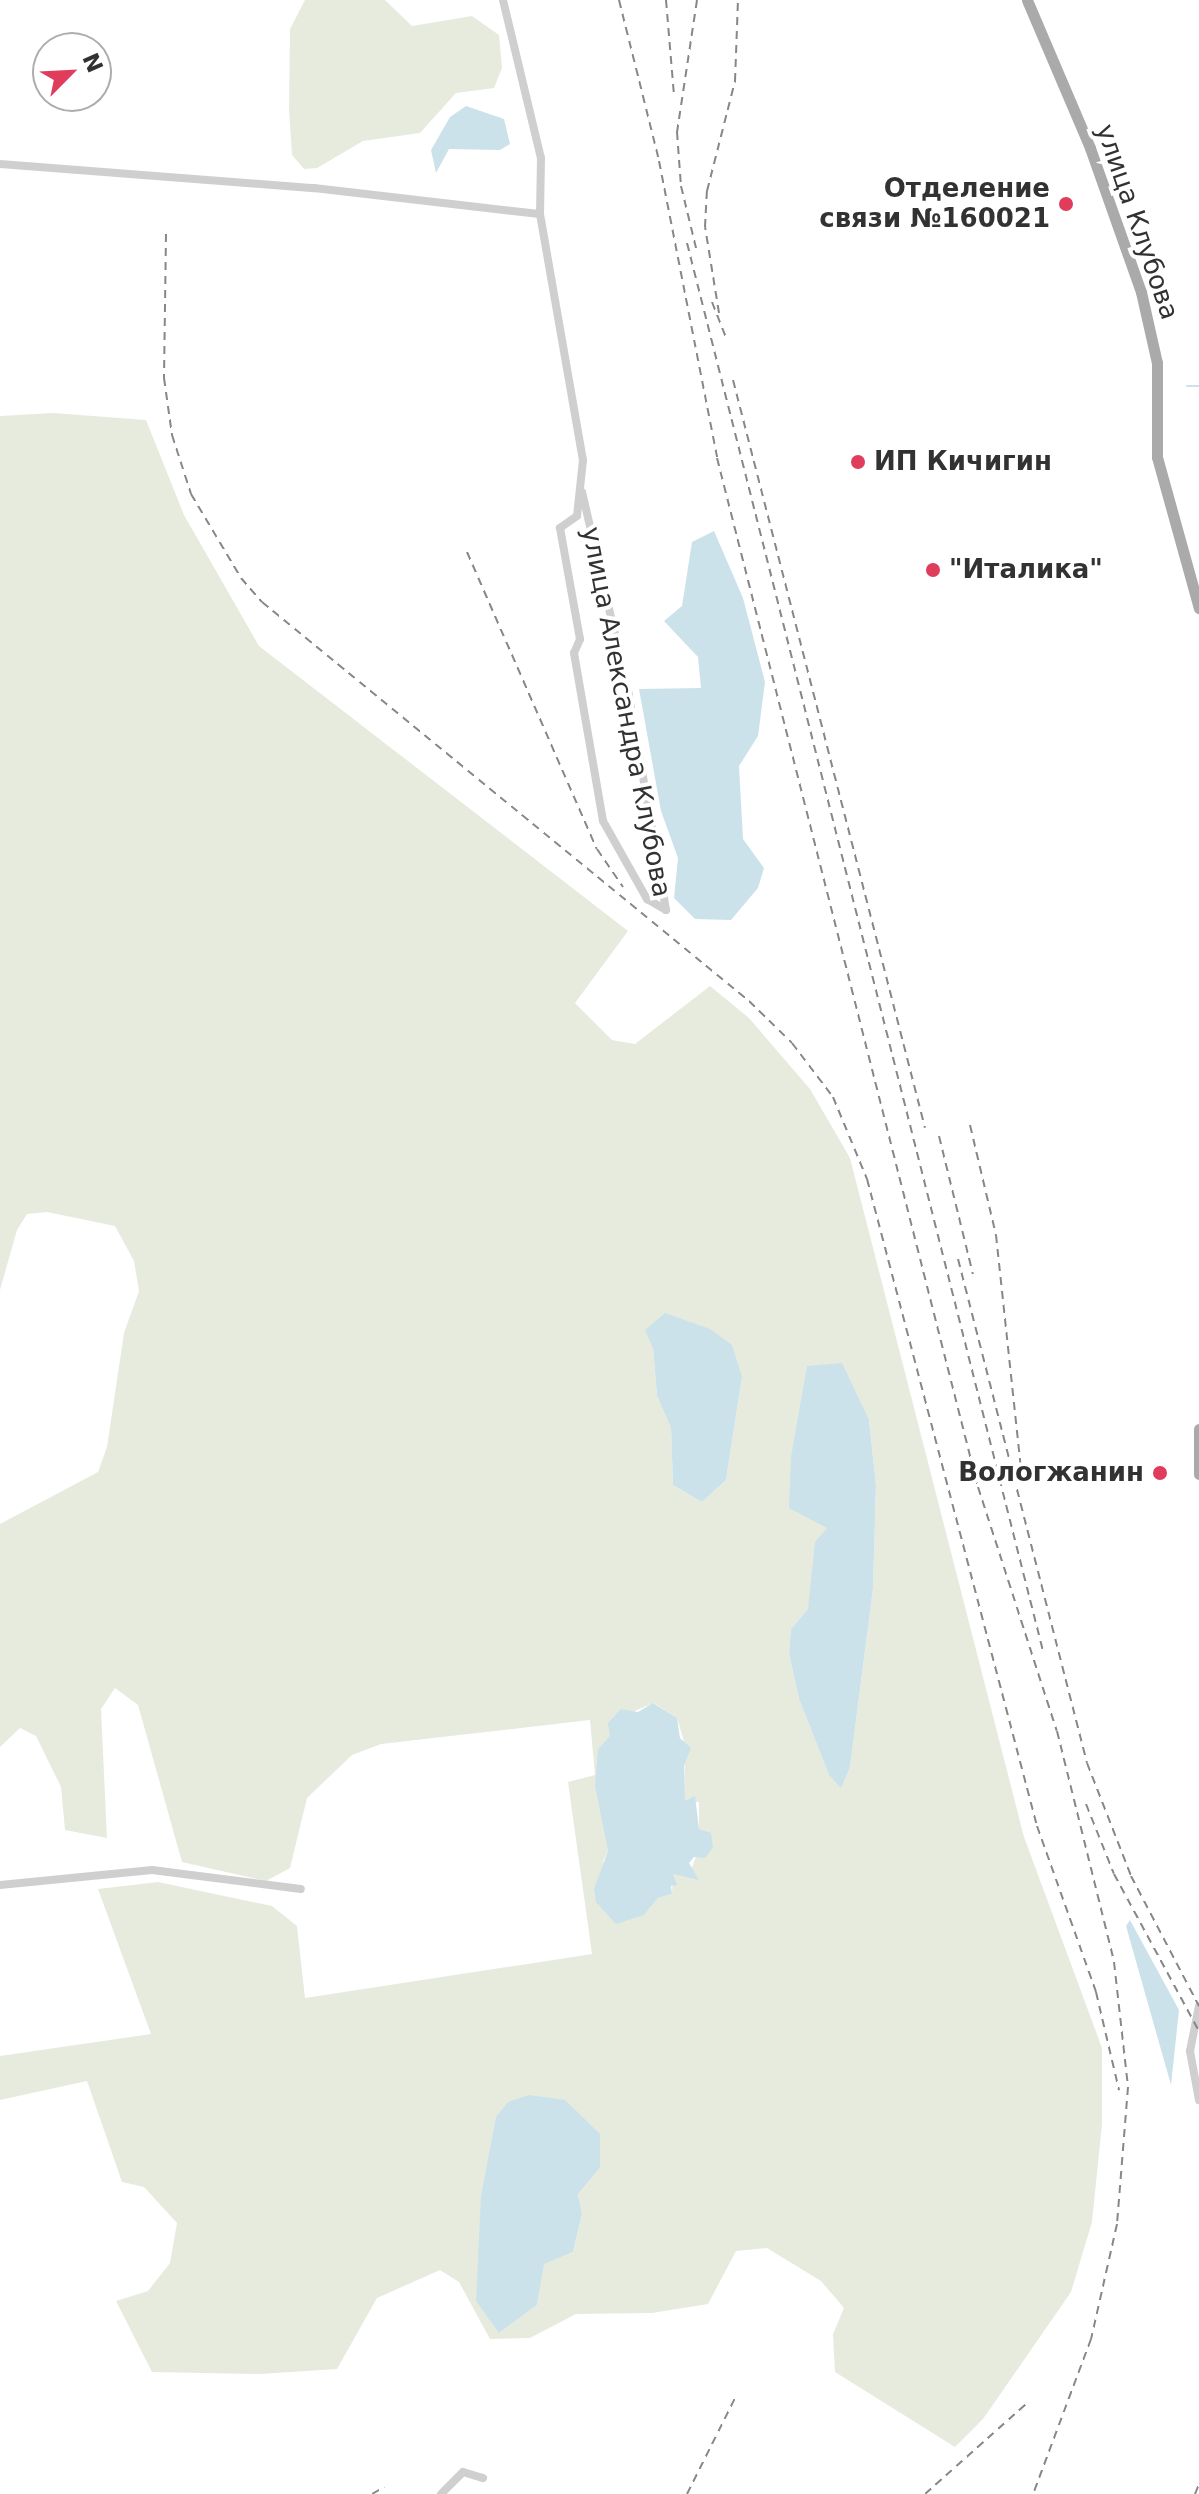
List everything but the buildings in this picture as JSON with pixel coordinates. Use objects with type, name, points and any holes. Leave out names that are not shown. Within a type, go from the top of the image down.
[{"type":"main road","name":"улица Клубова","points":[[1027,0],[1090,148],[1141,292],[1157,363],[1157,457],[1199,608]]},
{"type":"main road","points":[[1199,1429],[1199,1474]]},
{"type":"street","name":"улица Александра Клубова","points":[[503,0],[541,158],[540,214],[583,460],[582,492],[577,516],[560,528],[580,639],[574,653],[603,821],[647,899],[666,910],[628,691],[582,492]]},
{"type":"street","points":[[0,164],[314,188],[540,214]]},
{"type":"street","points":[[0,1885],[152,1870],[301,1889]]},
{"type":"street","points":[[1199,2006],[1190,2051],[1199,2100]]},
{"type":"street","points":[[441,2494],[457,2475],[483,2478]]},
{"type":"shaded area","points":[[305,0],[385,0],[412,26],[472,16],[499,35],[502,68],[494,88],[456,93],[420,133],[363,141],[317,168],[304,169],[292,155],[289,110],[290,29]]},
{"type":"shaded area","points":[[53,413],[146,420],[184,515],[259,646],[628,931],[575,1003],[612,1040],[635,1044],[710,986],[749,1018],[810,1089],[850,1158],[1024,1837],[1102,2048],[1102,2124],[1092,2222],[1071,2292],[983,2419],[955,2447],[835,2372],[833,2334],[844,2308],[821,2281],[767,2248],[736,2251],[708,2304],[652,2313],[576,2314],[530,2338],[490,2339],[459,2282],[440,2270],[377,2298],[337,2369],[260,2374],[152,2372],[116,2301],[148,2291],[170,2263],[177,2223],[144,2187],[122,2182],[87,2081],[0,2100],[0,2056],[151,2034],[98,1889],[158,1882],[272,1906],[297,1926],[305,1998],[592,1954],[568,1782],[595,1775],[590,1720],[381,1744],[352,1755],[307,1798],[290,1868],[266,1881],[182,1862],[138,1705],[115,1688],[101,1709],[107,1838],[65,1830],[61,1787],[36,1736],[20,1728],[0,1747],[0,1524],[98,1472],[107,1447],[124,1333],[139,1291],[134,1261],[115,1226],[47,1212],[27,1214],[17,1230],[0,1290],[0,416]],"holes":[[[653,1348],[742,1377],[726,1480],[702,1502],[673,1485],[671,1428],[657,1396]],[[807,1366],[869,1420],[876,1485],[873,1589],[850,1767],[829,1775],[799,1699],[789,1654],[791,1629],[808,1609],[827,1528],[803,1402]],[[654,1703],[677,1718],[685,1745],[684,1802],[699,1802],[699,1829],[705,1833],[689,1875],[673,1874],[672,1894],[658,1898],[644,1915],[603,1862],[608,1851],[598,1749],[610,1737],[610,1721]],[[600,2134],[600,2168],[578,2194],[582,2214],[573,2252],[543,2264],[537,2305],[499,2333]]]},
{"type":"water","points":[[466,106],[504,119],[510,144],[500,150],[449,149],[436,173],[431,150],[450,117]]},
{"type":"water","points":[[714,531],[743,598],[765,682],[758,736],[739,766],[743,839],[764,868],[758,888],[731,920],[695,919],[674,898],[678,858],[661,811],[639,689],[701,688],[698,657],[664,621],[682,606],[692,542]]},
{"type":"water","points":[[665,1313],[710,1329],[732,1345],[742,1377],[726,1480],[702,1502],[673,1485],[671,1428],[657,1396],[653,1348],[645,1330]]},
{"type":"water","points":[[842,1363],[869,1420],[876,1485],[873,1589],[850,1767],[841,1788],[829,1775],[799,1699],[789,1654],[791,1629],[808,1609],[815,1542],[827,1528],[789,1508],[791,1457],[807,1366]]},
{"type":"water","points":[[653,1703],[677,1718],[680,1738],[691,1748],[684,1766],[685,1801],[695,1796],[699,1829],[711,1833],[713,1847],[705,1858],[694,1857],[689,1863],[699,1880],[673,1874],[677,1885],[671,1886],[672,1894],[658,1898],[644,1915],[616,1924],[596,1902],[594,1889],[608,1851],[595,1786],[598,1749],[610,1736],[608,1723],[621,1709],[638,1712]]},
{"type":"water","points":[[1130,1920],[1179,2010],[1171,2085],[1126,1926]]},
{"type":"water","points":[[529,2095],[565,2100],[600,2134],[600,2168],[578,2194],[582,2214],[573,2252],[544,2264],[537,2305],[499,2333],[476,2301],[481,2196],[496,2117],[508,2102]]},
{"type":"waterway","points":[[1187,386],[1199,386]]},
{"type":"railway","points":[[619,0],[659,161],[717,458],[978,1487],[1057,1731],[1114,1962],[1128,2087],[1117,2224],[1091,2339],[1033,2494]]},
{"type":"railway","points":[[666,0],[674,96]]},
{"type":"railway","points":[[697,0],[677,132],[681,186],[697,252]]},
{"type":"railway","points":[[719,313],[705,227],[707,191],[735,81],[738,0]]},
{"type":"railway","points":[[166,234],[164,378],[172,435],[191,494],[241,578],[262,602],[749,1001],[792,1043],[833,1097],[867,1179],[1037,1826],[1096,1992],[1119,2090]]},
{"type":"railway","points":[[687,243],[1043,1651]]},
{"type":"railway","points":[[712,302],[727,340]]},
{"type":"railway","points":[[733,380],[925,1128]]},
{"type":"railway","points":[[467,552],[597,849],[623,887]]},
{"type":"railway","points":[[970,1125],[996,1235],[1022,1480]]},
{"type":"railway","points":[[939,1136],[973,1274]]},
{"type":"railway","points":[[958,1259],[1087,1763],[1131,1876],[1199,2006]]},
{"type":"railway","points":[[1086,1804],[1114,1874],[1199,2031]]},
{"type":"railway","points":[[687,2494],[736,2396]]},
{"type":"railway","points":[[925,2494],[1026,2404]]},
{"type":"railway","points":[[1195,2494],[1199,2484]]},
{"type":"railway","points":[[372,2494],[384,2487]]},
{"type":"place","name":"Отделение связи №160021","points":[[1066,204]]},
{"type":"place","name":"ИП Кичигин","points":[[858,462]]},
{"type":"place","name":"\"Италика\"","points":[[933,570]]},
{"type":"place","name":"Вологжанин","points":[[1160,1473]]}]
